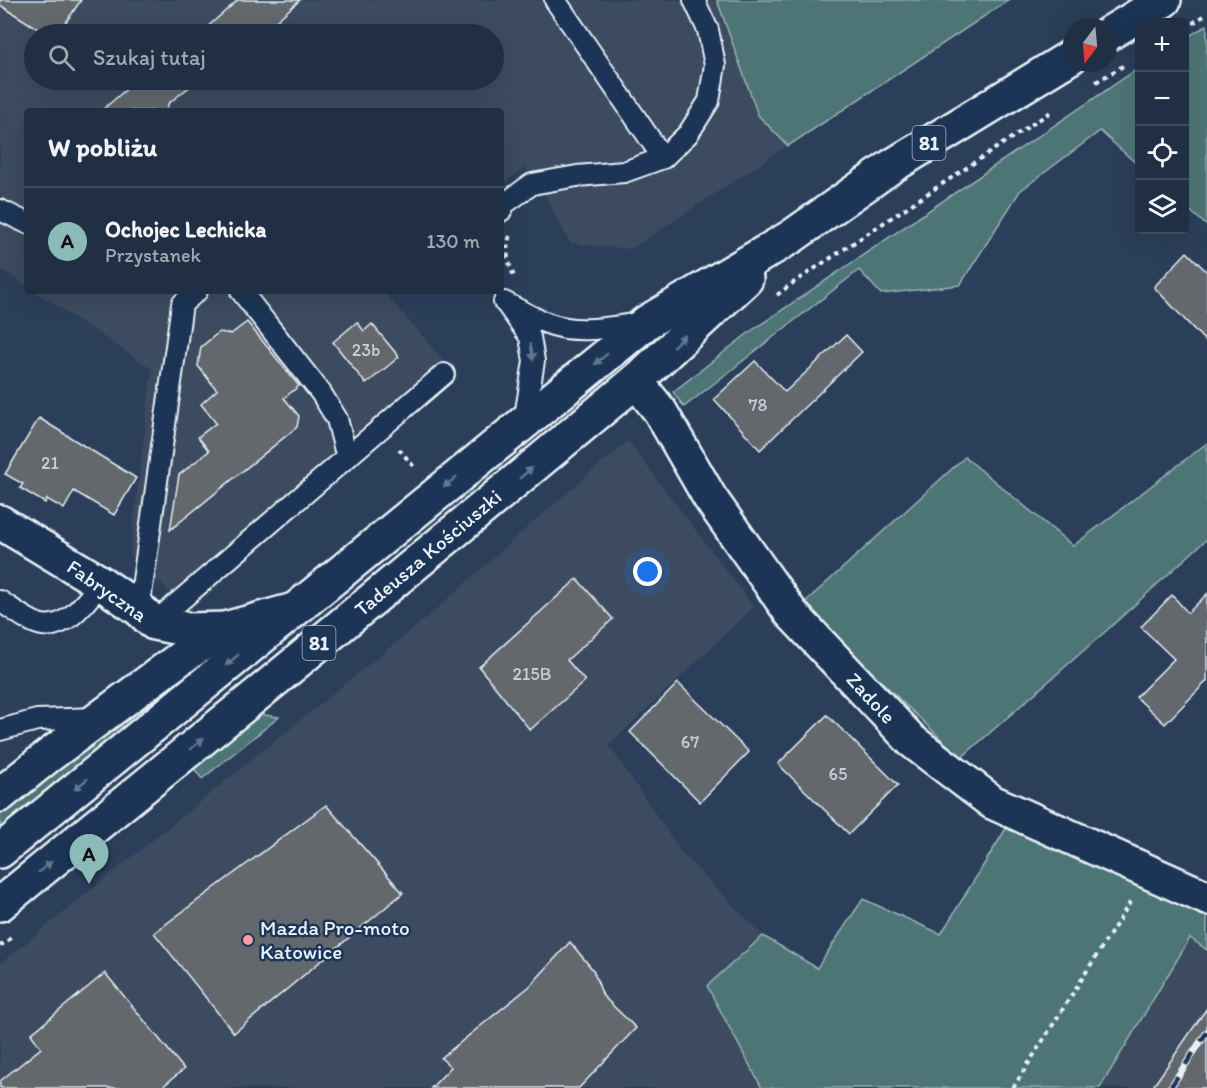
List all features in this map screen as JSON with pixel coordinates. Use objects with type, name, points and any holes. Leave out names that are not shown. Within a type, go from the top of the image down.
[{"type":"main road","points":[[1117,29],[1164,0]]},
{"type":"main road","name":"Tadeusza Kościuszki","points":[[0,851],[647,322],[791,237],[892,166],[1063,62]]},
{"type":"main road","name":"Tadeusza Kościuszki","points":[[0,904],[282,675],[636,381],[791,237]]},
{"type":"main road","name":"Zadole","points":[[636,381],[660,411],[710,498],[791,614],[912,741],[992,802],[1207,898]]},
{"type":"main road","name":"Fabryczna","points":[[0,522],[102,583],[146,616],[189,630],[225,628],[294,610]]},
{"type":"main road","points":[[146,616],[152,652],[147,684]]},
{"type":"main road","points":[[0,795],[46,757],[225,628]]},
{"type":"lane","points":[[555,0],[663,158]]},
{"type":"lane","points":[[504,204],[532,184],[577,176],[624,172],[663,158],[688,134],[709,101],[715,65],[708,30],[694,0]]},
{"type":"lane","points":[[0,210],[24,222]]},
{"type":"lane","points":[[146,616],[182,304],[194,294]]},
{"type":"lane","points":[[243,294],[321,393],[337,418],[347,458]]},
{"type":"lane","points":[[501,296],[548,324],[587,330],[647,322]]},
{"type":"lane","points":[[501,296],[530,337],[534,361],[524,423]]},
{"type":"lane","points":[[146,616],[347,458],[444,374]]},
{"type":"lane","points":[[0,601],[41,625],[58,624],[79,610],[102,583]]},
{"type":"lane","points":[[0,730],[37,720],[100,718]]},
{"type":"path","points":[[1189,25],[1207,14]]},
{"type":"path","points":[[1090,85],[1130,61]]},
{"type":"path","points":[[775,297],[1061,105]]},
{"type":"path","points":[[381,428],[422,476]]},
{"type":"path","points":[[1013,1088],[1149,873]]},
{"type":"shaded area","points":[[8,0],[1009,0],[631,249],[570,243],[539,183],[525,167],[504,184],[504,108],[24,108],[24,284],[0,268],[0,11]]},
{"type":"shaded area","points":[[39,294],[386,294],[457,376],[189,611],[130,553],[152,369]]},
{"type":"shaded area","points":[[628,441],[754,607],[609,745],[681,852],[763,936],[707,986],[762,1088],[0,1088],[0,964],[431,614]]},
{"type":"shaded area","points":[[1190,937],[1207,950],[1207,1088],[1100,1088]]},
{"type":"green space","points":[[717,0],[1009,0],[788,146],[758,115]]},
{"type":"green space","points":[[1207,25],[1207,226],[1189,210],[1189,36]]},
{"type":"green space","points":[[1135,71],[1135,162],[1100,131],[1020,191],[960,285],[881,294],[859,270],[684,407],[673,392],[751,331]]},
{"type":"green space","points":[[1207,443],[1207,539],[961,758],[802,605],[965,457],[1073,546]]},
{"type":"green space","points":[[122,712],[131,722],[0,830],[0,807]]},
{"type":"green space","points":[[257,714],[279,717],[202,779],[193,767]]},
{"type":"green space","points":[[1010,822],[1207,909],[1207,950],[1190,938],[1100,1088],[762,1088],[707,986],[763,936],[817,968],[863,899],[941,934]]},
{"type":"building","points":[[0,0],[81,0],[65,24],[30,24],[0,5]]},
{"type":"building","points":[[238,0],[300,0],[272,24],[211,24]]},
{"type":"building","points":[[125,90],[186,90],[168,104],[167,108],[104,108]]},
{"type":"building","points":[[1187,252],[1207,272],[1207,343],[1154,287]]},
{"type":"building","points":[[247,322],[299,386],[284,398],[299,416],[297,427],[170,530],[179,475],[209,451],[198,437],[216,423],[201,404],[217,390],[198,366],[201,347],[219,332],[231,334]]},
{"type":"building","points":[[357,322],[364,331],[372,324],[399,357],[366,384],[333,342]]},
{"type":"building","points":[[846,335],[862,352],[760,450],[714,399],[755,361],[785,392]]},
{"type":"building","points":[[39,418],[136,478],[114,515],[74,491],[64,509],[47,499],[45,503],[20,488],[23,484],[5,474]]},
{"type":"building","points":[[577,579],[613,619],[567,660],[585,681],[530,730],[479,667]]},
{"type":"building","points":[[1207,594],[1207,681],[1165,724],[1136,697],[1174,659],[1141,627],[1172,595],[1188,613]]},
{"type":"building","points":[[678,683],[749,752],[700,802],[630,732]]},
{"type":"building","points":[[827,715],[898,785],[849,834],[778,764]]},
{"type":"building","points":[[326,805],[403,893],[234,1033],[154,933]]},
{"type":"building","points":[[570,942],[593,970],[603,996],[636,1028],[579,1088],[431,1088],[451,1067],[441,1058],[530,986]]},
{"type":"building","points":[[105,973],[184,1069],[161,1088],[0,1088],[0,1081],[41,1048],[31,1034]]},
{"type":"building","points":[[1207,1008],[1207,1088],[1152,1088]]},
{"type":"railway","points":[[1170,1088],[1207,1032]]},
{"type":"place","name":"Ochojec Lechicka","points":[[89,884]]},
{"type":"place","name":"Mazda Pro-moto Katowice","points":[[248,940]]}]
